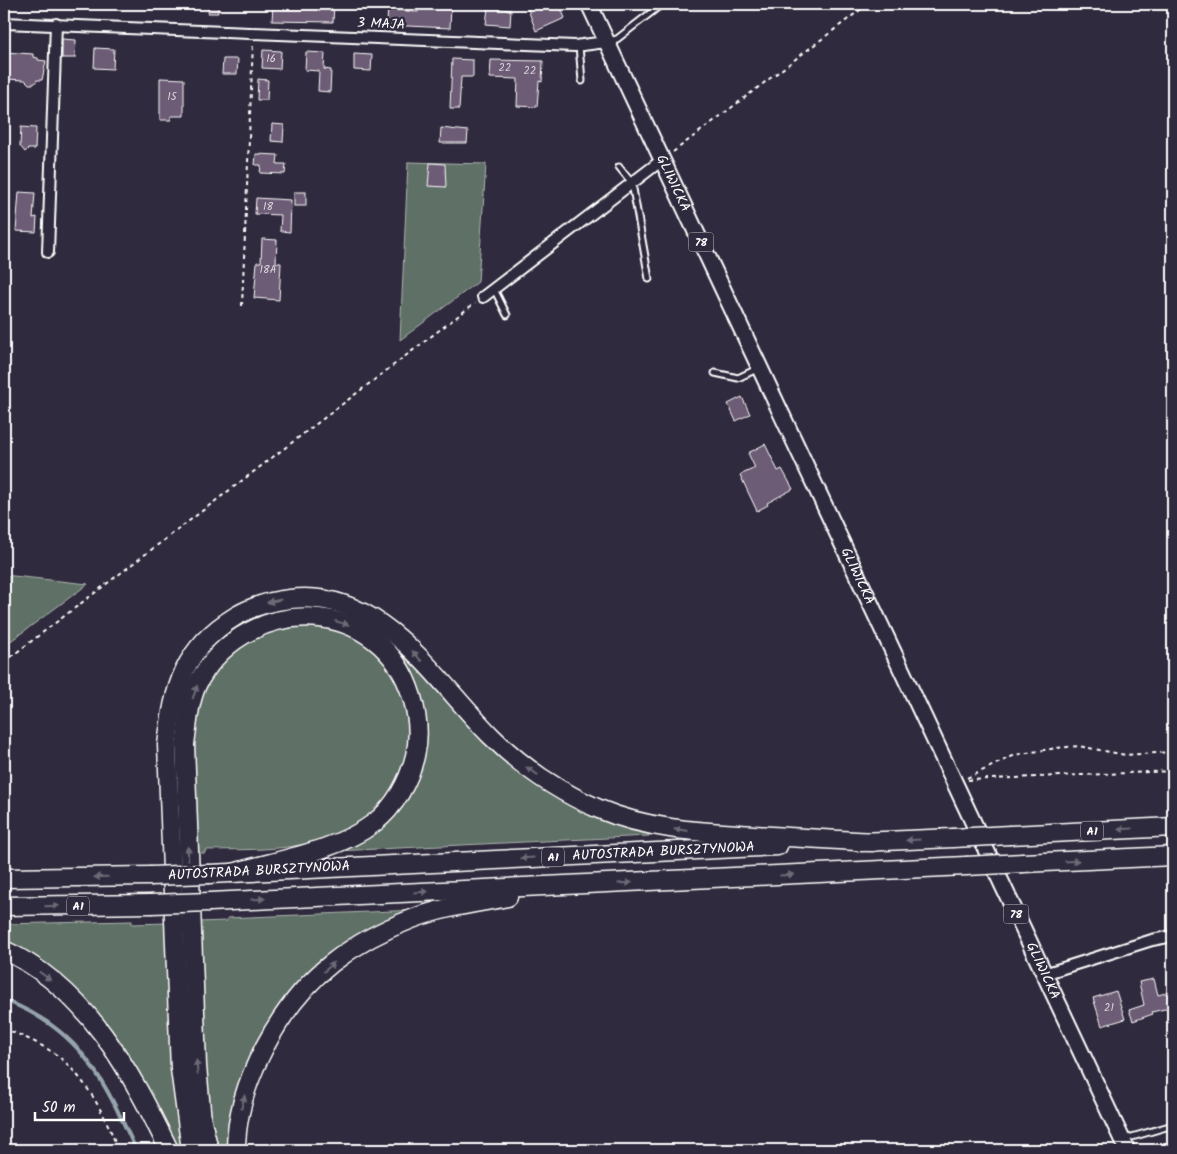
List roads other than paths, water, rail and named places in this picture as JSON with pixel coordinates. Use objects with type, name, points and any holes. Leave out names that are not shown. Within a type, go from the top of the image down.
[{"type":"highway","points":[[191,1150],[180,1069],[168,745],[172,703],[182,674],[198,648],[219,626],[247,610],[272,600],[303,597],[330,600],[358,609],[383,624],[406,644],[492,737],[524,766],[560,790],[599,809],[657,826],[696,832],[873,842]]},
{"type":"highway","points":[[209,1150],[201,1112],[194,1011],[185,744],[190,707],[199,680],[214,658],[232,640],[252,628],[276,619],[302,616],[326,618],[351,626],[372,638],[392,657],[408,683],[416,712],[418,741],[411,772],[396,800],[375,822],[346,840],[233,873]]},
{"type":"highway","name":"AUTOSTRADA BURSZTYNOWA","points":[[4,878],[233,873],[1173,827]]},
{"type":"highway","name":"AUTOSTRADA BURSZTYNOWA","points":[[4,906],[210,902],[1173,856]]},
{"type":"highway","points":[[236,1150],[236,1137],[244,1098],[257,1063],[275,1029],[303,992],[332,963],[372,937],[413,918],[463,905],[576,885]]},
{"type":"highway","points":[[4,950],[19,957],[50,979],[84,1010],[110,1042],[135,1083],[169,1150]]},
{"type":"main road","name":"GLIWICKA","points":[[589,4],[1124,1145]]},
{"type":"street","name":"3 MAJA","points":[[4,23],[579,46],[606,42]]},
{"type":"street","points":[[48,252],[56,24]]},
{"type":"street","points":[[483,296],[662,160]]},
{"type":"street","points":[[1044,974],[1173,936]]},
{"type":"lane","points":[[606,42],[617,38],[662,4]]},
{"type":"lane","points":[[579,46],[582,81]]},
{"type":"lane","points":[[619,167],[632,183],[649,279]]},
{"type":"lane","points":[[494,288],[507,315]]},
{"type":"lane","points":[[715,373],[738,378],[759,367]]},
{"type":"lane","points":[[1124,1145],[1173,1124]]},
{"type":"waterway","points":[[4,1000],[30,1012],[53,1026],[87,1060],[113,1101],[136,1150]]}]
